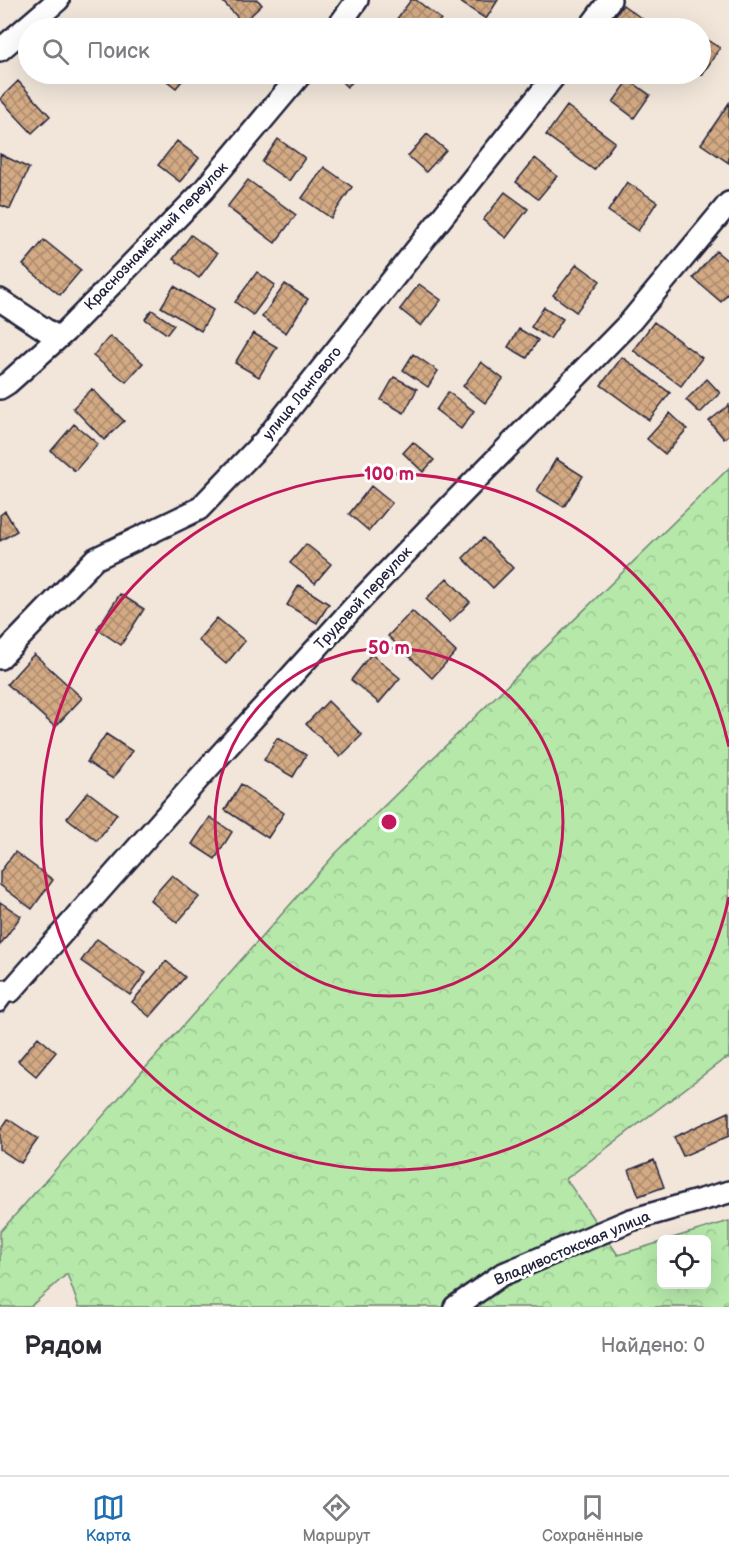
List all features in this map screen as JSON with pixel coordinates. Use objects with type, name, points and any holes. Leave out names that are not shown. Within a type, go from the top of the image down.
[{"type":"street","points":[[37,18],[58,0]]},
{"type":"street","points":[[344,18],[357,0]]},
{"type":"street","points":[[596,18],[610,0]]},
{"type":"street","points":[[0,50],[18,34]]},
{"type":"street","name":"Краснознамённый переулок","points":[[0,388],[58,338],[202,192],[293,84]]},
{"type":"street","name":"улица Лангового","points":[[0,658],[94,559],[200,510],[264,441],[548,84]]},
{"type":"street","name":"Трудовой переулок","points":[[4,996],[353,608],[631,321],[729,203]]},
{"type":"street","points":[[0,300],[58,338]]},
{"type":"street","name":"Владивостокская улица","points":[[455,1307],[501,1275],[631,1220],[729,1192]]},
{"type":"green space","points":[[729,468],[729,1058],[723,1060],[566,1179],[618,1255],[657,1243],[657,1289],[711,1289],[711,1235],[682,1235],[729,1221],[729,1302],[722,1307],[79,1307],[67,1274],[30,1307],[0,1307],[0,1232],[335,854]]},
{"type":"building","points":[[225,0],[258,0],[262,5],[248,18],[238,18],[223,2]]},
{"type":"building","points":[[411,0],[416,0],[440,18],[398,18]]},
{"type":"building","points":[[457,0],[498,0],[484,18]]},
{"type":"building","points":[[623,5],[641,18],[613,18]]},
{"type":"building","points":[[711,42],[720,48],[711,62]]},
{"type":"building","points":[[18,81],[18,84],[21,84],[50,116],[32,133],[0,99]]},
{"type":"building","points":[[626,84],[635,84],[650,95],[634,118],[613,102]]},
{"type":"building","points":[[729,103],[729,163],[701,144]]},
{"type":"building","points":[[567,106],[615,142],[594,170],[546,135]]},
{"type":"building","points":[[427,134],[446,150],[426,172],[408,156]]},
{"type":"building","points":[[278,139],[305,158],[289,181],[262,162]]},
{"type":"building","points":[[177,141],[199,158],[180,182],[158,165]]},
{"type":"building","points":[[0,154],[29,168],[10,209],[0,205]]},
{"type":"building","points":[[535,158],[557,176],[538,199],[516,182]]},
{"type":"building","points":[[324,167],[352,187],[331,218],[302,198]]},
{"type":"building","points":[[248,180],[296,215],[275,243],[227,207]]},
{"type":"building","points":[[627,182],[657,202],[638,231],[608,211]]},
{"type":"building","points":[[505,192],[528,209],[506,238],[483,220]]},
{"type":"building","points":[[191,235],[217,254],[199,278],[173,259]]},
{"type":"building","points":[[44,240],[81,270],[60,295],[23,265]]},
{"type":"building","points":[[716,251],[729,262],[729,292],[721,302],[693,278]]},
{"type":"building","points":[[577,264],[600,281],[576,312],[553,295]]},
{"type":"building","points":[[257,272],[275,285],[253,315],[235,302]]},
{"type":"building","points":[[285,284],[308,299],[286,333],[262,317]]},
{"type":"building","points":[[419,284],[441,300],[421,326],[400,309]]},
{"type":"building","points":[[174,286],[213,310],[201,331],[161,307]]},
{"type":"building","points":[[544,307],[563,319],[550,339],[531,327]]},
{"type":"building","points":[[152,310],[174,325],[167,334],[145,319]]},
{"type":"building","points":[[654,322],[702,358],[681,386],[633,350]]},
{"type":"building","points":[[519,329],[538,340],[527,358],[508,347]]},
{"type":"building","points":[[253,333],[277,347],[259,377],[235,363]]},
{"type":"building","points":[[110,336],[143,363],[126,382],[93,356]]},
{"type":"building","points":[[413,354],[438,371],[428,387],[403,370]]},
{"type":"building","points":[[622,357],[670,393],[649,420],[601,385]]},
{"type":"building","points":[[481,362],[503,379],[485,403],[463,386]]},
{"type":"building","points":[[394,377],[417,389],[404,413],[381,400]]},
{"type":"building","points":[[707,379],[720,393],[700,413],[686,400]]},
{"type":"building","points":[[92,389],[124,421],[104,440],[73,408]]},
{"type":"building","points":[[448,392],[474,411],[461,429],[436,410]]},
{"type":"building","points":[[729,405],[729,435],[724,439],[709,421]]},
{"type":"building","points":[[670,413],[687,429],[665,454],[647,439]]},
{"type":"building","points":[[74,424],[98,444],[75,471],[51,451]]},
{"type":"building","points":[[413,442],[434,460],[423,472],[403,453]]},
{"type":"building","points":[[556,459],[583,476],[564,507],[537,491]]},
{"type":"building","points":[[371,486],[392,503],[369,531],[349,514]]},
{"type":"building","points":[[5,511],[17,531],[0,541],[0,515]]},
{"type":"building","points":[[483,538],[513,568],[493,588],[463,558]]},
{"type":"building","points":[[306,544],[331,564],[315,583],[290,563]]},
{"type":"building","points":[[447,578],[470,602],[450,622],[426,599]]},
{"type":"building","points":[[299,585],[329,604],[317,623],[287,605]]},
{"type":"building","points":[[120,594],[144,609],[121,645],[97,629]]},
{"type":"building","points":[[412,611],[456,652],[432,678],[388,636]]},
{"type":"building","points":[[217,618],[245,641],[226,664],[198,640]]},
{"type":"building","points":[[34,654],[82,698],[55,727],[7,684]]},
{"type":"building","points":[[371,654],[400,678],[379,703],[351,680]]},
{"type":"building","points":[[328,701],[362,735],[340,757],[306,724]]},
{"type":"building","points":[[106,734],[132,751],[113,779],[87,762]]},
{"type":"building","points":[[277,738],[306,755],[293,777],[264,760]]},
{"type":"building","points":[[241,784],[284,813],[268,838],[225,810]]},
{"type":"building","points":[[88,792],[117,814],[97,841],[67,818]]},
{"type":"building","points":[[210,817],[232,832],[215,859],[192,844]]},
{"type":"building","points":[[15,852],[53,880],[32,909],[0,885],[0,872]]},
{"type":"building","points":[[172,875],[199,897],[177,923],[150,900]]},
{"type":"building","points":[[0,902],[21,916],[0,945]]},
{"type":"building","points":[[97,939],[146,973],[130,995],[81,961]]},
{"type":"building","points":[[166,961],[185,977],[150,1017],[132,1002]]},
{"type":"building","points":[[38,1037],[56,1052],[36,1076],[18,1061]]},
{"type":"building","points":[[729,1112],[729,1136],[683,1156],[674,1137]]},
{"type":"building","points":[[8,1119],[38,1139],[21,1163],[0,1149],[0,1131]]},
{"type":"building","points":[[654,1160],[664,1187],[639,1196],[629,1170]]}]
